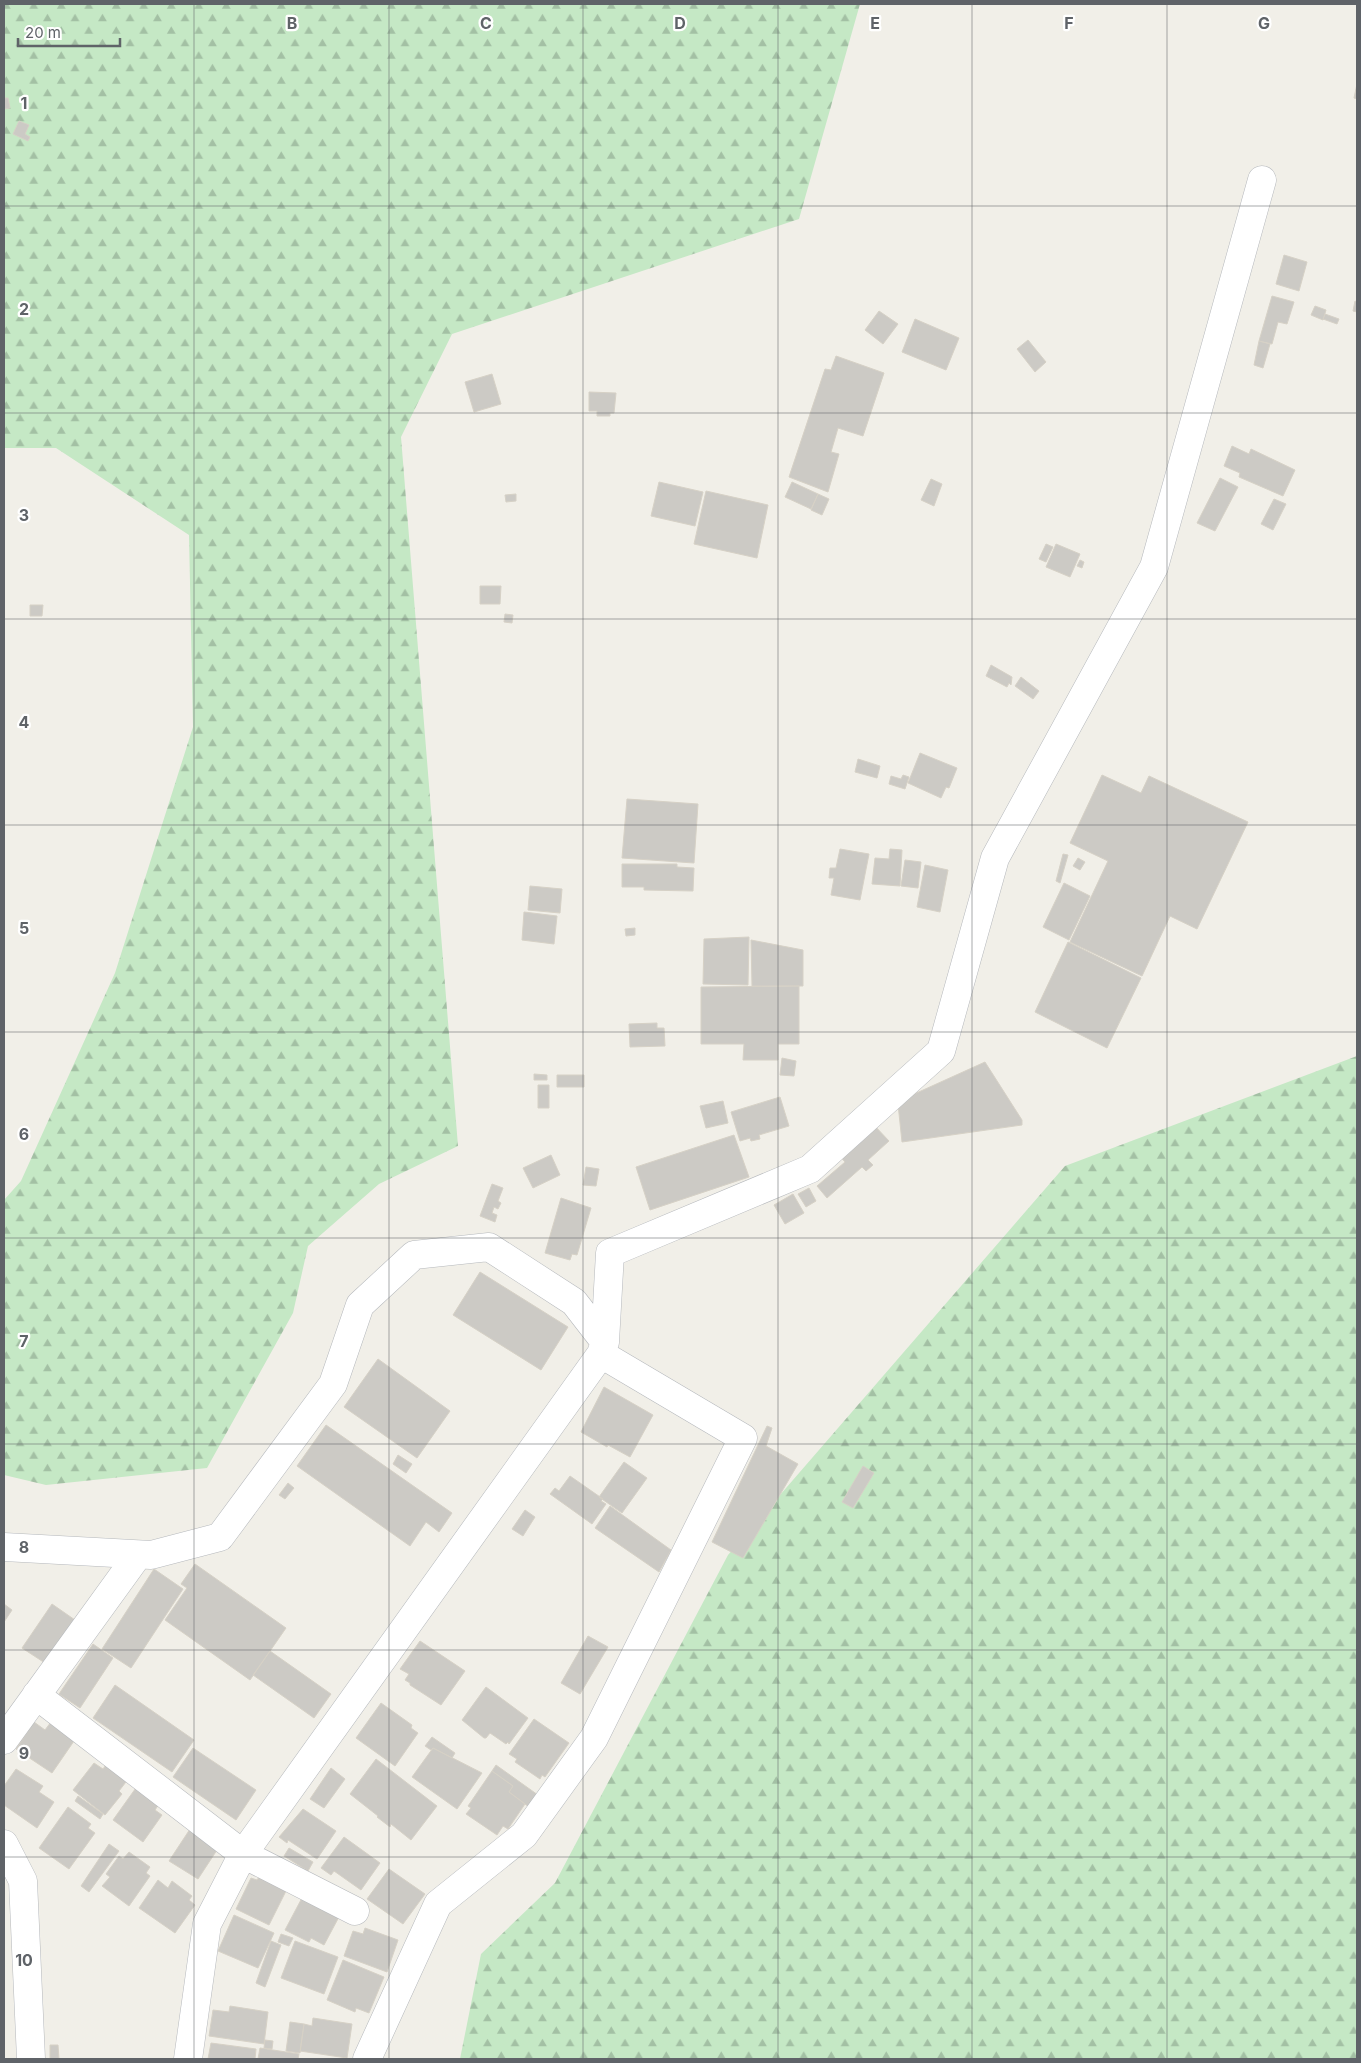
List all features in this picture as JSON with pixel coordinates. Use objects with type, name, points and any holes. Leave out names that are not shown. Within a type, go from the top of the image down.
[{"type":"street","points":[[188,2059],[207,1924],[243,1854],[603,1348],[610,1253],[810,1169],[941,1051],[995,858],[1154,567],[1262,180]]},
{"type":"street","points":[[4,1547],[151,1555],[220,1537],[333,1384],[360,1305],[414,1255],[489,1247],[574,1302],[603,1348],[742,1438],[594,1738],[524,1836],[438,1904],[367,2059]]},
{"type":"street","points":[[4,1740],[138,1555]]},
{"type":"street","points":[[36,1695],[243,1854],[355,1911]]},
{"type":"street","points":[[4,1844],[23,1881],[31,2059]]},
{"type":"green space","points":[[4,4],[860,4],[799,219],[452,334],[401,437],[458,1146],[379,1184],[308,1246],[293,1313],[207,1468],[46,1485],[4,1475],[4,1200],[21,1181],[115,973],[193,727],[189,535],[56,448],[4,448]]},
{"type":"green space","points":[[1357,1056],[1357,2059],[460,2059],[481,1954],[555,1883],[728,1555],[1065,1166]]},
{"type":"building","points":[[1357,84],[1357,99],[1354,98]]},
{"type":"building","points":[[4,98],[8,98],[10,108],[4,109]]},
{"type":"building","points":[[19,121],[29,125],[25,134],[30,137],[28,141],[13,134]]},
{"type":"building","points":[[1284,255],[1307,262],[1299,291],[1276,284]]},
{"type":"building","points":[[1272,296],[1294,302],[1287,324],[1278,322],[1272,344],[1259,341]]},
{"type":"building","points":[[1355,301],[1357,302],[1357,312],[1353,311]]},
{"type":"building","points":[[1315,306],[1326,310],[1323,320],[1311,315]]},
{"type":"building","points":[[879,311],[898,324],[883,344],[865,330]]},
{"type":"building","points":[[1325,314],[1339,319],[1337,324],[1323,319]]},
{"type":"building","points":[[915,319],[959,338],[946,370],[902,352]]},
{"type":"building","points":[[1028,340],[1046,362],[1035,372],[1017,349]]},
{"type":"building","points":[[1259,341],[1270,344],[1263,368],[1254,365]]},
{"type":"building","points":[[836,356],[884,373],[863,436],[838,428],[831,452],[839,454],[828,492],[789,477],[825,369],[831,370]]},
{"type":"building","points":[[492,374],[501,404],[474,412],[465,382]]},
{"type":"building","points":[[589,392],[616,393],[614,413],[610,413],[610,416],[597,416],[597,411],[589,411]]},
{"type":"building","points":[[1232,446],[1249,454],[1251,449],[1295,470],[1283,496],[1239,477],[1240,473],[1224,466]]},
{"type":"building","points":[[1220,478],[1238,487],[1215,531],[1197,523]]},
{"type":"building","points":[[931,479],[942,484],[934,506],[921,500]]},
{"type":"building","points":[[659,482],[703,492],[695,526],[651,516]]},
{"type":"building","points":[[792,482],[818,494],[811,509],[785,497]]},
{"type":"building","points":[[706,491],[768,505],[757,558],[694,544]]},
{"type":"building","points":[[516,494],[516,501],[506,502],[505,495]]},
{"type":"building","points":[[818,494],[829,499],[822,515],[811,510]]},
{"type":"building","points":[[1274,499],[1286,504],[1273,530],[1261,524]]},
{"type":"building","points":[[1046,544],[1053,547],[1046,562],[1039,559]]},
{"type":"building","points":[[1056,544],[1080,554],[1070,577],[1046,567]]},
{"type":"building","points":[[1080,560],[1084,562],[1082,568],[1077,566]]},
{"type":"building","points":[[480,586],[501,586],[500,604],[480,604]]},
{"type":"building","points":[[30,605],[43,605],[42,616],[30,616]]},
{"type":"building","points":[[505,614],[513,615],[512,623],[504,622]]},
{"type":"building","points":[[991,665],[1012,677],[1011,685],[1009,683],[1007,687],[986,676]]},
{"type":"building","points":[[1021,677],[1039,691],[1033,699],[1015,686]]},
{"type":"building","points":[[920,753],[957,768],[949,788],[946,787],[941,798],[908,783]]},
{"type":"building","points":[[858,759],[880,766],[877,778],[855,772]]},
{"type":"building","points":[[903,775],[909,777],[905,789],[889,784],[891,776],[901,779]]},
{"type":"building","points":[[1102,775],[1141,793],[1149,776],[1248,822],[1197,929],[1170,916],[1142,976],[1070,942],[1108,861],[1070,843]]},
{"type":"building","points":[[627,799],[698,804],[694,863],[622,858]]},
{"type":"building","points":[[840,849],[869,854],[860,900],[831,895],[834,878],[829,878],[830,868],[836,868]]},
{"type":"building","points":[[890,849],[902,850],[900,886],[872,884],[875,858],[889,859]]},
{"type":"building","points":[[1063,854],[1068,855],[1060,883],[1056,881]]},
{"type":"building","points":[[1078,858],[1085,862],[1080,870],[1073,866]]},
{"type":"building","points":[[905,860],[921,862],[918,888],[901,886]]},
{"type":"building","points":[[622,864],[677,864],[677,867],[694,868],[693,891],[644,890],[644,887],[622,887]]},
{"type":"building","points":[[925,865],[948,870],[940,912],[917,907]]},
{"type":"building","points":[[1064,883],[1090,896],[1069,940],[1043,927]]},
{"type":"building","points":[[530,886],[562,889],[560,913],[528,910]]},
{"type":"building","points":[[524,912],[557,916],[554,944],[522,940]]},
{"type":"building","points":[[635,928],[635,935],[626,936],[625,929]]},
{"type":"building","points":[[749,937],[748,985],[703,984],[704,939]]},
{"type":"building","points":[[751,940],[803,950],[803,986],[752,986]]},
{"type":"building","points":[[1068,942],[1141,978],[1107,1048],[1035,1012]]},
{"type":"building","points":[[799,986],[799,1044],[778,1044],[778,1060],[743,1060],[744,1044],[701,1044],[701,987]]},
{"type":"building","points":[[657,1023],[657,1028],[664,1028],[665,1046],[630,1047],[629,1024]]},
{"type":"building","points":[[782,1058],[796,1061],[794,1076],[780,1075]]},
{"type":"building","points":[[985,1062],[1022,1120],[1022,1125],[902,1142],[898,1104],[901,1100]]},
{"type":"building","points":[[534,1074],[547,1075],[547,1080],[534,1080]]},
{"type":"building","points":[[557,1075],[584,1075],[584,1087],[557,1087]]},
{"type":"building","points":[[538,1085],[549,1085],[549,1108],[538,1108]]},
{"type":"building","points":[[780,1097],[789,1126],[759,1135],[760,1139],[751,1141],[750,1138],[740,1141],[731,1112]]},
{"type":"building","points":[[723,1101],[728,1123],[706,1128],[700,1106]]},
{"type":"building","points":[[873,1124],[889,1141],[868,1160],[873,1165],[866,1171],[862,1167],[827,1198],[817,1186],[845,1162],[838,1154]]},
{"type":"building","points":[[734,1135],[749,1177],[650,1210],[636,1167]]},
{"type":"building","points":[[551,1155],[560,1175],[533,1188],[523,1168]]},
{"type":"building","points":[[586,1167],[599,1169],[596,1186],[583,1185]]},
{"type":"building","points":[[492,1184],[503,1188],[498,1201],[501,1203],[498,1209],[494,1207],[492,1213],[497,1215],[495,1222],[480,1216]]},
{"type":"building","points":[[809,1188],[816,1201],[806,1207],[798,1194]]},
{"type":"building","points":[[793,1194],[804,1213],[785,1224],[774,1205]]},
{"type":"building","points":[[561,1198],[591,1208],[577,1255],[572,1254],[570,1260],[545,1253]]},
{"type":"building","points":[[480,1272],[568,1327],[541,1370],[453,1315]]},
{"type":"building","points":[[378,1359],[450,1411],[417,1458],[344,1407]]},
{"type":"building","points":[[604,1387],[653,1415],[630,1457],[608,1445],[607,1447],[581,1432]]},
{"type":"building","points":[[326,1425],[452,1513],[439,1532],[426,1522],[410,1546],[297,1466]]},
{"type":"building","points":[[767,1426],[772,1428],[766,1446],[798,1464],[743,1558],[712,1542]]},
{"type":"building","points":[[398,1455],[412,1464],[406,1473],[393,1464]]},
{"type":"building","points":[[624,1462],[647,1478],[622,1513],[599,1497]]},
{"type":"building","points":[[863,1466],[874,1473],[853,1508],[842,1502]]},
{"type":"building","points":[[570,1476],[603,1499],[601,1501],[606,1504],[592,1524],[550,1494],[555,1488],[559,1491]]},
{"type":"building","points":[[288,1483],[294,1488],[285,1499],[279,1495]]},
{"type":"building","points":[[610,1506],[671,1550],[659,1572],[595,1528]]},
{"type":"building","points":[[525,1510],[535,1517],[523,1536],[512,1529]]},
{"type":"building","points":[[195,1564],[286,1628],[250,1680],[165,1620],[187,1588],[181,1584]]},
{"type":"building","points":[[154,1569],[183,1589],[131,1668],[102,1649]]},
{"type":"building","points":[[4,1604],[12,1610],[4,1622]]},
{"type":"building","points":[[52,1604],[75,1620],[45,1663],[22,1648]]},
{"type":"building","points":[[588,1636],[608,1647],[580,1694],[561,1683]]},
{"type":"building","points":[[420,1641],[465,1671],[441,1705],[410,1685],[405,1680],[409,1674],[400,1669]]},
{"type":"building","points":[[93,1644],[113,1658],[80,1708],[59,1694]]},
{"type":"building","points":[[270,1651],[331,1694],[314,1718],[253,1675]]},
{"type":"building","points":[[115,1685],[194,1740],[172,1772],[93,1718]]},
{"type":"building","points":[[486,1687],[528,1718],[509,1744],[508,1742],[506,1744],[490,1733],[484,1738],[462,1720]]},
{"type":"building","points":[[381,1703],[412,1725],[411,1728],[418,1733],[395,1766],[356,1738]]},
{"type":"building","points":[[534,1719],[569,1743],[545,1777],[542,1775],[540,1779],[515,1762],[517,1759],[509,1754]]},
{"type":"building","points":[[34,1722],[45,1730],[51,1722],[74,1741],[52,1773],[16,1749]]},
{"type":"building","points":[[432,1737],[455,1753],[452,1758],[425,1746]]},
{"type":"building","points":[[193,1748],[256,1790],[236,1820],[173,1777]]},
{"type":"building","points":[[433,1748],[482,1773],[457,1809],[412,1777]]},
{"type":"building","points":[[376,1759],[437,1806],[411,1840],[391,1824],[390,1827],[350,1794]]},
{"type":"building","points":[[108,1762],[129,1778],[119,1791],[122,1794],[105,1815],[73,1790],[94,1763],[103,1769]]},
{"type":"building","points":[[496,1765],[538,1795],[529,1807],[509,1792],[513,1786],[492,1771]]},
{"type":"building","points":[[331,1768],[345,1779],[324,1808],[310,1799]]},
{"type":"building","points":[[16,1769],[43,1786],[39,1792],[54,1802],[37,1828],[4,1805],[4,1786]]},
{"type":"building","points":[[492,1771],[513,1786],[509,1792],[525,1804],[508,1829],[503,1826],[497,1835],[466,1814],[471,1808],[468,1806]]},
{"type":"building","points":[[138,1785],[161,1801],[155,1810],[162,1815],[143,1842],[113,1820]]},
{"type":"building","points":[[78,1796],[103,1814],[100,1819],[75,1801]]},
{"type":"building","points":[[68,1807],[91,1824],[88,1828],[95,1833],[69,1869],[39,1848]]},
{"type":"building","points":[[303,1809],[336,1831],[317,1859],[288,1840],[287,1843],[279,1837]]},
{"type":"building","points":[[194,1823],[217,1850],[198,1879],[169,1861]]},
{"type":"building","points":[[344,1837],[380,1863],[361,1890],[334,1871],[331,1875],[321,1868]]},
{"type":"building","points":[[109,1844],[119,1851],[89,1892],[81,1886]]},
{"type":"building","points":[[289,1848],[313,1862],[308,1871],[284,1856]]},
{"type":"building","points":[[129,1852],[150,1867],[146,1873],[150,1876],[129,1906],[102,1886],[110,1877],[106,1874],[119,1856],[123,1859]]},
{"type":"building","points":[[389,1869],[425,1894],[403,1924],[367,1899]]},
{"type":"building","points":[[261,1874],[288,1887],[269,1925],[236,1909],[251,1878],[257,1880]]},
{"type":"building","points":[[158,1880],[168,1888],[172,1881],[192,1896],[189,1900],[195,1905],[175,1933],[139,1908]]},
{"type":"building","points":[[303,1896],[340,1915],[324,1945],[311,1938],[309,1942],[285,1930]]},
{"type":"building","points":[[234,1915],[274,1933],[258,1968],[218,1951]]},
{"type":"building","points":[[365,1928],[398,1940],[387,1972],[344,1956],[353,1931],[363,1934]]},
{"type":"building","points":[[281,1934],[293,1938],[289,1946],[278,1942]]},
{"type":"building","points":[[271,1941],[281,1945],[265,1987],[256,1983]]},
{"type":"building","points":[[295,1941],[338,1957],[324,1994],[281,1978]]},
{"type":"building","points":[[343,1960],[384,1977],[369,2013],[356,2008],[355,2012],[327,2000]]},
{"type":"building","points":[[230,2006],[268,2012],[264,2044],[209,2036],[213,2010],[229,2012]]},
{"type":"building","points":[[313,2018],[352,2024],[347,2058],[300,2051],[304,2024],[312,2026]]},
{"type":"building","points":[[290,2022],[304,2024],[300,2053],[286,2051]]},
{"type":"building","points":[[265,2040],[273,2041],[272,2049],[264,2048]]},
{"type":"building","points":[[211,2043],[256,2049],[255,2059],[208,2059]]},
{"type":"building","points":[[50,2045],[58,2045],[59,2059],[50,2059]]},
{"type":"building","points":[[260,2048],[299,2054],[298,2059],[258,2059]]}]
